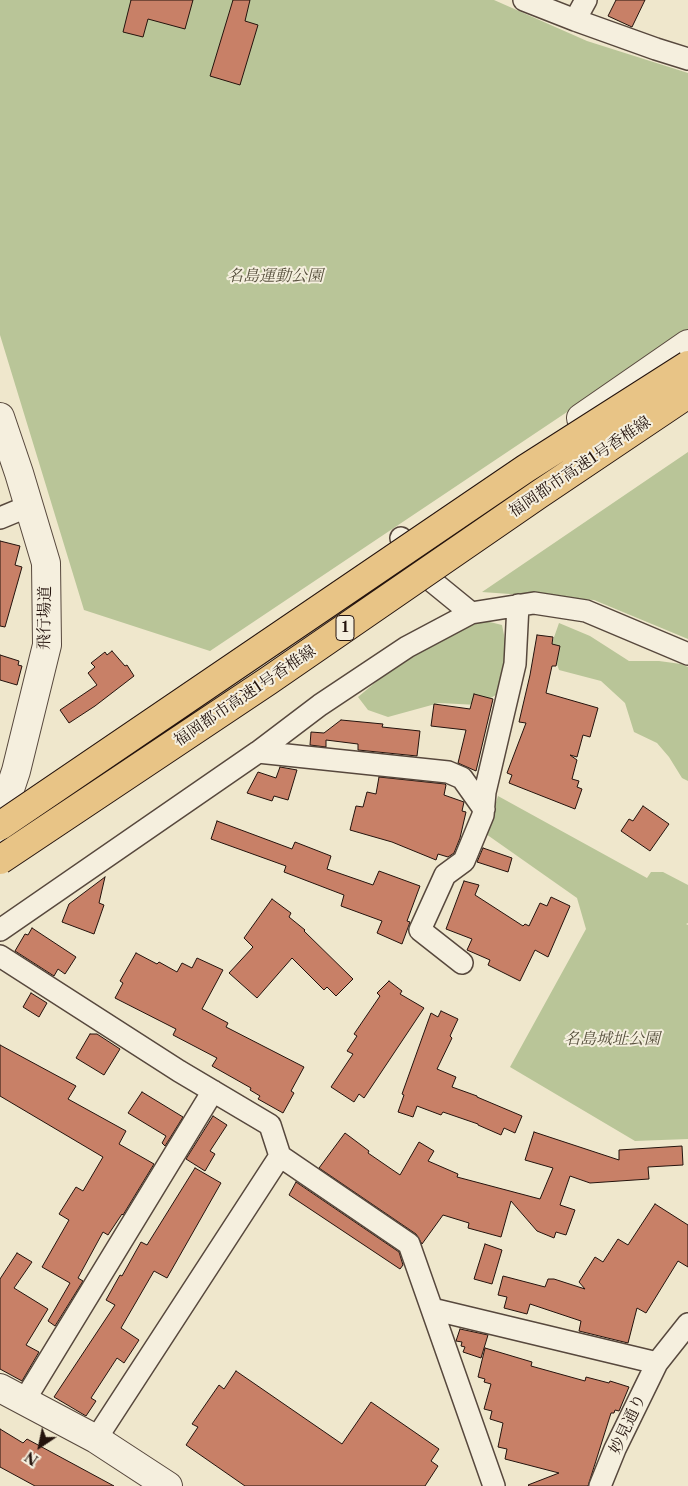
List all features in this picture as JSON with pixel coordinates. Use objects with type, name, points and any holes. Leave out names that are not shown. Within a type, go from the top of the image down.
[{"type":"highway","name":"福岡都市高速1号香椎線","points":[[0,826],[525,469],[688,365]]},
{"type":"highway","name":"福岡都市高速1号香椎線","points":[[0,860],[268,681],[688,394]]},
{"type":"street","points":[[524,0],[574,20],[656,49],[688,58]]},
{"type":"street","points":[[574,20],[586,0]]},
{"type":"street","points":[[0,819],[401,538],[595,409],[688,344]]},
{"type":"street","points":[[0,875],[433,582],[688,399]]},
{"type":"street","name":"飛行場道","points":[[0,418],[46,563],[47,645],[16,771],[0,819]]},
{"type":"street","points":[[0,518],[29,506]]},
{"type":"street","points":[[401,538],[433,582],[471,613]]},
{"type":"street","points":[[0,930],[258,752],[320,705],[406,647],[471,613],[534,603],[586,611],[688,654]]},
{"type":"street","points":[[462,963],[420,930],[445,875],[464,862],[484,809],[485,792],[515,664],[518,605]]},
{"type":"street","points":[[258,752],[448,772],[462,778],[484,809]]},
{"type":"street","points":[[0,956],[270,1125],[280,1156],[409,1244],[494,1486]]},
{"type":"street","points":[[24,1401],[213,1091]]},
{"type":"street","points":[[96,1439],[280,1156]]},
{"type":"street","points":[[432,1309],[657,1363]]},
{"type":"street","name":"妙見通り","points":[[600,1486],[615,1448],[657,1363],[688,1324]]},
{"type":"street","points":[[0,1388],[96,1439],[168,1486]]},
{"type":"green space","name":"名島運動公園","points":[[0,0],[494,0],[587,41],[688,73],[688,331],[210,651],[84,610],[0,335]]},
{"type":"green space","points":[[688,452],[688,639],[594,600],[482,592]]},
{"type":"green space","points":[[482,620],[502,625],[505,640],[504,671],[496,695],[478,705],[439,703],[388,717],[368,710],[358,697],[403,662],[448,636]]},
{"type":"green space","points":[[559,623],[590,636],[629,661],[659,661],[681,664],[688,667],[688,781],[682,778],[669,757],[657,743],[634,732],[625,703],[601,681],[559,670],[551,646]]},
{"type":"green space","name":"名島城址公園","points":[[498,796],[647,878],[651,872],[663,872],[688,885],[688,923],[686,924],[688,925],[688,1139],[635,1141],[510,1067],[586,929],[577,898],[486,834]]},
{"type":"building","points":[[131,0],[193,0],[185,29],[148,19],[143,37],[123,32]]},
{"type":"building","points":[[233,0],[250,0],[245,21],[258,25],[240,85],[210,76]]},
{"type":"building","points":[[616,0],[645,0],[632,27],[608,16]]},
{"type":"building","points":[[0,541],[20,546],[15,565],[22,567],[5,627],[0,626]]},
{"type":"building","points":[[537,635],[553,637],[552,644],[560,646],[556,666],[552,666],[546,693],[598,708],[590,737],[583,735],[577,757],[570,755],[577,760],[572,779],[579,781],[577,787],[582,789],[575,809],[509,783],[512,775],[507,773],[526,723],[519,722]]},
{"type":"building","points":[[112,651],[125,666],[127,665],[134,676],[69,723],[60,710],[97,685],[88,673],[95,667],[91,663],[105,652],[107,655]]},
{"type":"building","points":[[0,655],[19,661],[18,665],[22,666],[17,685],[0,680]]},
{"type":"building","points":[[474,694],[493,699],[476,771],[458,763],[466,730],[431,726],[434,704],[470,709]]},
{"type":"building","points":[[341,720],[383,724],[382,727],[420,731],[417,756],[358,750],[358,744],[326,740],[326,747],[310,745],[311,732],[324,733]]},
{"type":"building","points":[[280,767],[297,770],[288,800],[274,796],[272,801],[247,793],[258,772],[276,778]]},
{"type":"building","points":[[379,777],[445,784],[444,795],[464,802],[462,811],[466,812],[460,838],[454,853],[448,857],[438,854],[436,860],[392,842],[350,830],[356,806],[363,807],[367,792],[376,794]]},
{"type":"building","points":[[643,806],[669,824],[650,851],[621,831],[629,819],[633,821]]},
{"type":"building","points":[[217,821],[292,849],[295,842],[331,856],[327,869],[373,885],[379,871],[420,886],[407,921],[410,922],[402,944],[377,933],[382,921],[341,906],[344,895],[284,872],[286,866],[211,839]]},
{"type":"building","points":[[483,848],[512,858],[508,872],[477,862]]},
{"type":"building","points":[[105,877],[99,903],[104,905],[94,934],[62,922],[69,904]]},
{"type":"building","points":[[464,881],[479,885],[475,895],[523,926],[525,924],[529,926],[540,903],[547,906],[551,897],[570,906],[548,957],[535,950],[520,981],[488,965],[490,960],[467,950],[472,939],[446,929]]},
{"type":"building","points":[[272,899],[291,913],[289,917],[305,930],[353,979],[336,996],[327,987],[324,990],[292,958],[257,998],[229,973],[253,947],[244,938]]},
{"type":"building","points":[[32,928],[76,957],[65,974],[58,969],[54,976],[15,951],[25,934],[28,935]]},
{"type":"building","points":[[136,953],[157,964],[159,962],[177,972],[182,963],[192,968],[197,958],[223,970],[202,1009],[228,1023],[226,1027],[304,1067],[291,1091],[294,1093],[283,1113],[258,1099],[260,1096],[250,1090],[251,1088],[212,1066],[217,1058],[173,1035],[176,1029],[115,998],[123,983],[120,981]]},
{"type":"building","points":[[389,981],[402,991],[400,994],[424,1008],[364,1098],[359,1094],[354,1102],[331,1087],[353,1054],[347,1051],[357,1036],[354,1034],[380,996],[377,993]]},
{"type":"building","points":[[31,993],[47,1003],[39,1017],[23,1007]]},
{"type":"building","points":[[441,1011],[458,1019],[450,1036],[452,1038],[437,1069],[456,1077],[452,1087],[522,1116],[515,1133],[504,1128],[501,1135],[478,1124],[443,1112],[441,1115],[417,1106],[413,1117],[398,1112],[404,1095],[402,1094],[431,1013],[438,1017]]},
{"type":"building","points":[[90,1034],[97,1034],[120,1049],[104,1075],[76,1058]]},
{"type":"building","points":[[0,1045],[76,1086],[68,1099],[126,1131],[119,1144],[154,1164],[123,1215],[108,1235],[103,1232],[78,1278],[83,1281],[55,1326],[48,1321],[70,1283],[42,1267],[69,1220],[59,1214],[76,1187],[83,1191],[103,1157],[0,1096]]},
{"type":"building","points":[[142,1092],[183,1117],[165,1146],[162,1143],[166,1136],[128,1113]]},
{"type":"building","points":[[213,1116],[227,1125],[210,1151],[215,1154],[205,1171],[186,1159]]},
{"type":"building","points":[[534,1132],[619,1160],[619,1150],[682,1146],[683,1165],[648,1167],[649,1179],[590,1183],[570,1176],[560,1205],[575,1210],[566,1235],[556,1232],[554,1238],[537,1231],[511,1201],[501,1237],[468,1228],[469,1223],[443,1215],[422,1244],[416,1234],[319,1168],[345,1133],[369,1151],[368,1153],[400,1175],[419,1142],[434,1151],[428,1161],[458,1174],[457,1177],[540,1199],[553,1168],[525,1160]]},
{"type":"building","points":[[195,1168],[221,1183],[167,1278],[154,1271],[121,1328],[139,1340],[124,1363],[117,1358],[91,1398],[96,1401],[86,1416],[54,1397],[115,1305],[106,1300],[120,1275],[122,1276],[141,1242],[147,1245]]},
{"type":"building","points":[[296,1182],[399,1252],[403,1265],[400,1269],[289,1195]]},
{"type":"building","points":[[655,1204],[688,1225],[688,1267],[678,1261],[646,1313],[637,1308],[628,1343],[579,1331],[581,1321],[530,1304],[527,1314],[504,1308],[507,1297],[498,1295],[503,1276],[545,1287],[548,1279],[554,1279],[585,1289],[579,1282],[595,1257],[603,1262],[618,1239],[628,1245]]},
{"type":"building","points":[[485,1244],[502,1250],[492,1284],[474,1279]]},
{"type":"building","points":[[17,1253],[32,1262],[14,1288],[48,1309],[26,1345],[39,1352],[22,1381],[0,1369],[0,1279]]},
{"type":"building","points":[[460,1329],[488,1335],[481,1358],[463,1352],[465,1347],[461,1346],[462,1342],[456,1341]]},
{"type":"building","points":[[485,1348],[532,1362],[531,1366],[585,1381],[586,1377],[609,1383],[610,1381],[629,1387],[619,1411],[615,1410],[614,1413],[611,1413],[588,1486],[529,1486],[559,1473],[505,1459],[507,1449],[498,1447],[503,1423],[490,1419],[492,1411],[484,1409],[491,1384],[484,1382],[485,1379],[478,1377]]},
{"type":"building","points":[[236,1371],[342,1444],[371,1402],[439,1449],[431,1461],[438,1466],[425,1486],[245,1486],[186,1445],[198,1427],[192,1424],[219,1385],[224,1389]]},
{"type":"building","points":[[0,1429],[23,1443],[27,1439],[114,1486],[35,1486],[0,1467]]}]
